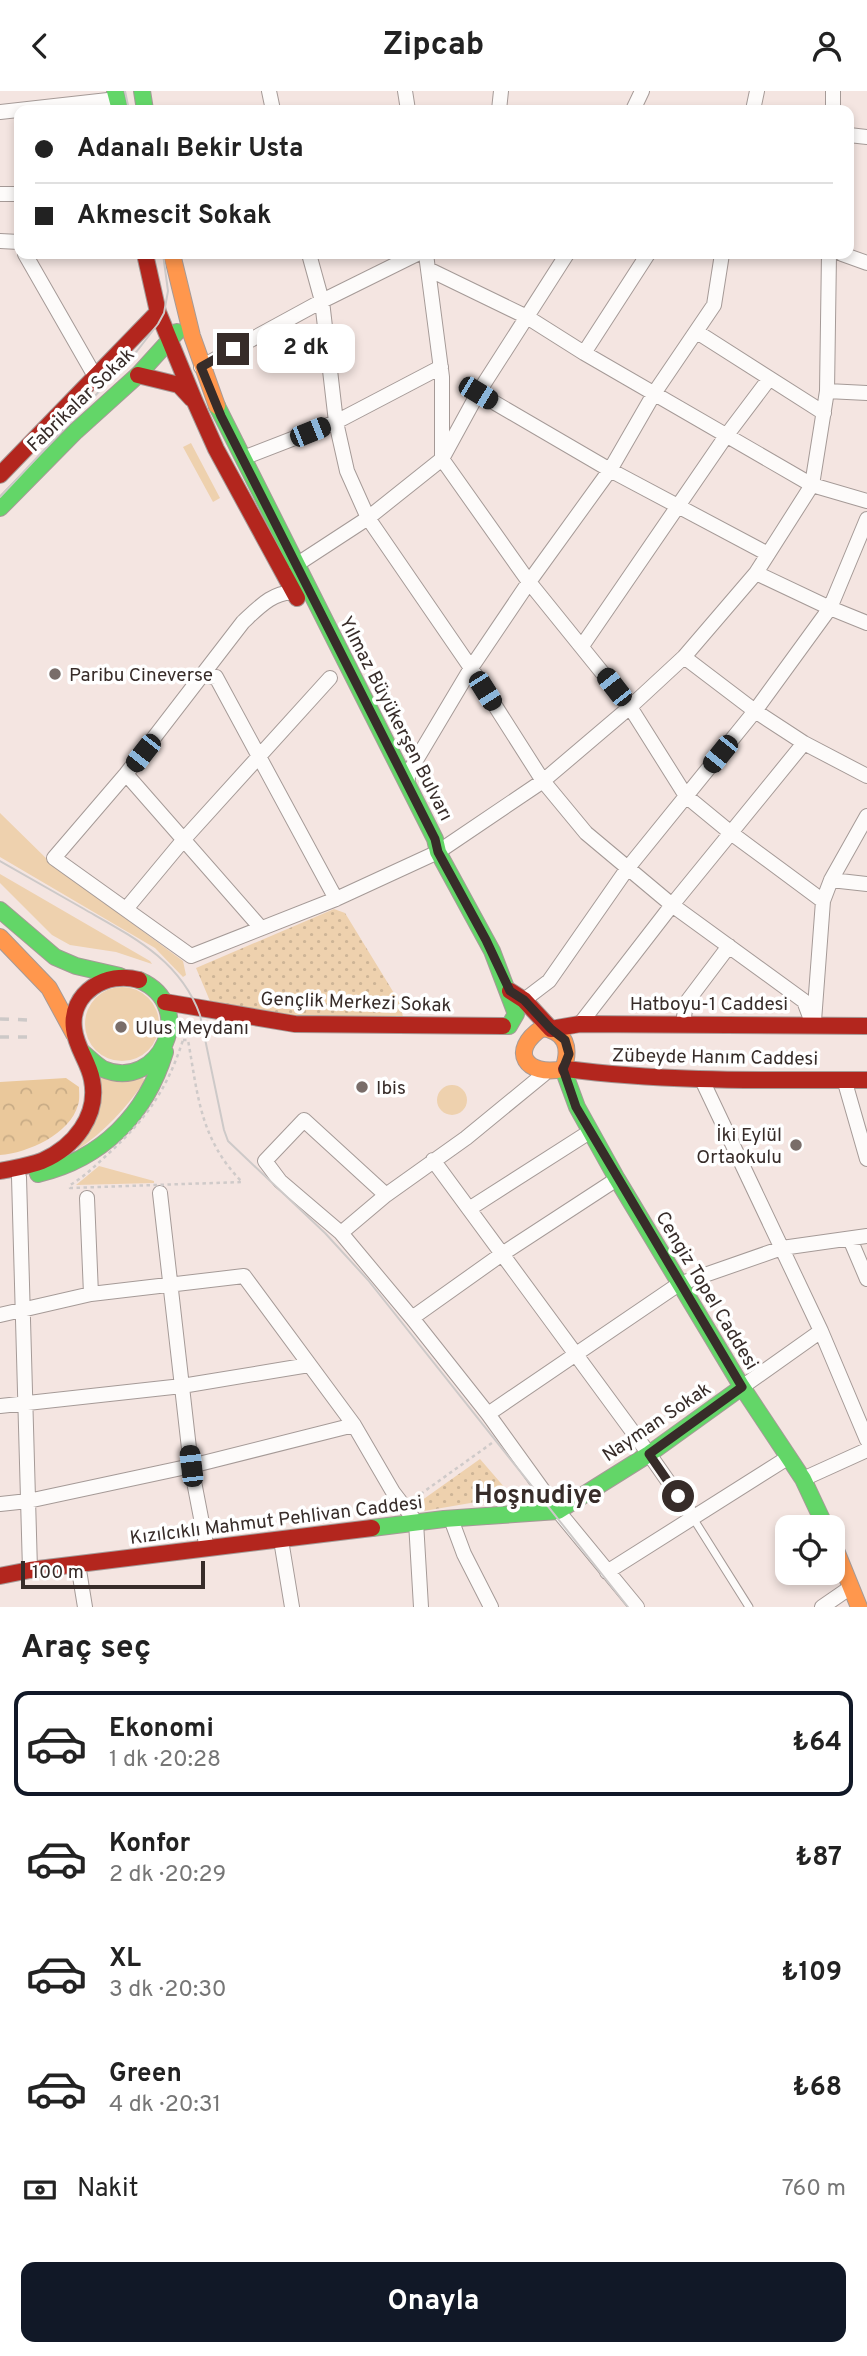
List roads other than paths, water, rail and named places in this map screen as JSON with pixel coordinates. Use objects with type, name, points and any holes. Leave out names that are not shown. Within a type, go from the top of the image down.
[{"type":"main road","name":"Yılmaz Büyükerşen Bulvarı","points":[[146,259],[158,312],[216,449],[295,593],[424,842],[438,852]]},
{"type":"main road","name":"Yılmaz Büyükerşen Bulvarı","points":[[173,259],[185,315],[201,367],[221,416],[435,839],[438,852]]},
{"type":"main road","name":"Fabrikalar Sokak","points":[[2,468],[96,378],[158,312]]},
{"type":"main road","points":[[158,312],[185,315]]},
{"type":"main road","name":"Fabrikalar Sokak","points":[[0,508],[76,431],[138,375],[179,329],[185,315]]},
{"type":"main road","points":[[138,375],[179,385],[195,402]]},
{"type":"main road","points":[[438,852],[486,940],[510,991],[520,1021],[526,1061],[537,1072],[544,1074],[576,1107]]},
{"type":"main road","points":[[0,910],[55,957],[76,966],[147,983],[165,1002],[170,1021],[163,1062],[151,1090],[137,1111],[119,1130],[82,1159],[46,1173],[19,1177],[0,1173]]},
{"type":"main road","points":[[0,937],[49,988],[82,1052],[94,1093],[90,1114],[81,1132],[58,1153],[0,1173]]},
{"type":"main road","points":[[75,1036],[75,1014],[84,994],[101,981],[123,976]]},
{"type":"main road","name":"Gençlik Merkezi Sokak","points":[[165,1002],[252,1019],[295,1024],[520,1021]]},
{"type":"main road","points":[[520,1021],[546,1028]]},
{"type":"main road","points":[[520,1021],[546,1028]]},
{"type":"main road","name":"Hatboyu-1 Caddesi","points":[[546,1028],[580,1024],[867,1026]]},
{"type":"main road","name":"Cengiz Topel Caddesi","points":[[546,1028],[561,1035],[568,1047],[569,1054],[563,1069],[576,1107],[679,1284],[742,1387],[803,1479],[820,1515]]},
{"type":"main road","points":[[82,1052],[101,1068],[116,1073],[132,1072],[154,1061],[168,1041]]},
{"type":"main road","points":[[544,1074],[563,1069]]},
{"type":"main road","name":"Zübeyde Hanım Caddesi","points":[[563,1069],[619,1076],[702,1080],[867,1080]]},
{"type":"main road","name":"Nayman Sokak","points":[[558,1511],[649,1454],[742,1387]]},
{"type":"main road","name":"Kızılcıklı Mahmut Pehlivan Caddesi","points":[[0,1576],[30,1570],[416,1523],[558,1511]]},
{"type":"main road","points":[[845,1565],[852,1578],[859,1607]]},
{"type":"street","points":[[79,105],[118,100]]},
{"type":"street","points":[[28,259],[96,378]]},
{"type":"street","points":[[310,259],[322,301],[336,422],[347,471],[368,518],[471,668],[543,781],[586,833],[672,905],[804,1001],[813,1024]]},
{"type":"street","points":[[201,367],[406,259]]},
{"type":"street","points":[[296,565],[368,518],[442,459],[478,393],[564,259]]},
{"type":"street","points":[[584,353],[645,259]]},
{"type":"street","points":[[407,783],[409,772],[471,668],[610,470],[654,393],[714,305],[721,259]]},
{"type":"street","points":[[295,593],[288,592],[266,601],[243,622],[204,676],[189,686],[126,774],[54,858],[191,956],[336,899],[438,852],[543,781],[684,657],[756,573],[812,485],[827,391],[829,259]]},
{"type":"street","points":[[427,261],[812,485],[867,501]]},
{"type":"street","points":[[427,261],[441,366],[442,459],[529,582],[630,707],[685,796],[730,833],[823,901]]},
{"type":"street","points":[[697,331],[824,413]]},
{"type":"street","points":[[243,459],[336,422],[441,366]]},
{"type":"street","points":[[582,646],[726,436],[769,379]]},
{"type":"street","points":[[827,391],[867,393]]},
{"type":"street","points":[[478,393],[610,470],[768,554]]},
{"type":"street","points":[[520,1021],[627,869],[755,711],[830,608],[867,519]]},
{"type":"street","points":[[756,573],[867,623]]},
{"type":"street","points":[[684,657],[755,711],[804,743],[867,776]]},
{"type":"street","points":[[204,676],[216,677],[336,899]]},
{"type":"street","points":[[126,909],[185,838],[330,678]]},
{"type":"street","points":[[580,1024],[672,905],[804,743]]},
{"type":"street","points":[[126,774],[185,838],[261,928]]},
{"type":"street","points":[[813,1024],[823,901],[831,880],[867,817]]},
{"type":"street","points":[[831,880],[867,884]]},
{"type":"street","points":[[683,1024],[686,1003],[729,946]]},
{"type":"street","points":[[341,1233],[386,1195],[466,1138],[544,1074]]},
{"type":"street","points":[[844,1079],[867,1159]]},
{"type":"street","points":[[702,1080],[821,1331],[867,1440]]},
{"type":"street","points":[[386,1195],[304,1120],[265,1161],[280,1181],[341,1233],[412,1318],[488,1414],[558,1511],[637,1607]]},
{"type":"street","points":[[469,1209],[591,1131]]},
{"type":"street","points":[[433,1160],[693,1517]]},
{"type":"street","points":[[19,1177],[30,1570]]},
{"type":"street","points":[[412,1318],[502,1254],[617,1179]]},
{"type":"street","points":[[160,1193],[191,1466],[207,1549]]},
{"type":"street","points":[[87,1198],[91,1294]]},
{"type":"street","points":[[488,1414],[679,1284],[782,1248],[867,1235]]},
{"type":"street","points":[[850,1239],[867,1279]]},
{"type":"street","points":[[0,1315],[91,1294],[244,1276],[354,1425],[416,1523],[421,1607]]},
{"type":"street","points":[[742,1387],[821,1331]]},
{"type":"street","points":[[0,1406],[182,1386],[309,1365]]},
{"type":"street","points":[[0,1504],[28,1501],[191,1466],[354,1425]]},
{"type":"street","points":[[803,1479],[867,1450]]},
{"type":"street","points":[[607,1572],[789,1457]]},
{"type":"street","points":[[452,1519],[464,1554],[491,1607]]},
{"type":"street","points":[[281,1539],[292,1607]]},
{"type":"street","points":[[78,1564],[85,1607]]},
{"type":"street","points":[[822,1607],[852,1578]]},
{"type":"lane","points":[[693,1517],[749,1607]]},
{"type":"tram line","points":[[125,91],[128,105]]},
{"type":"tram line","points":[[0,497],[137,351],[158,324],[164,313],[168,291],[164,259]]},
{"type":"tram line","points":[[0,861],[137,940],[180,979],[200,1015],[228,1141],[325,1233],[368,1280],[628,1607]]},
{"type":"railway","points":[[0,1019],[30,1020]]},
{"type":"railway","points":[[0,1037],[28,1037]]},
{"type":"place","name":"Paribu Cineverse","points":[[55,674]]},
{"type":"place","name":"Ulus Meydanı","points":[[121,1027]]},
{"type":"place","name":"Ibis","points":[[362,1087]]},
{"type":"place","name":"İki Eylül Ortaokulu","points":[[796,1145]]},
{"type":"district","name":"Hoşnudiye","points":[[538,1494]]}]
